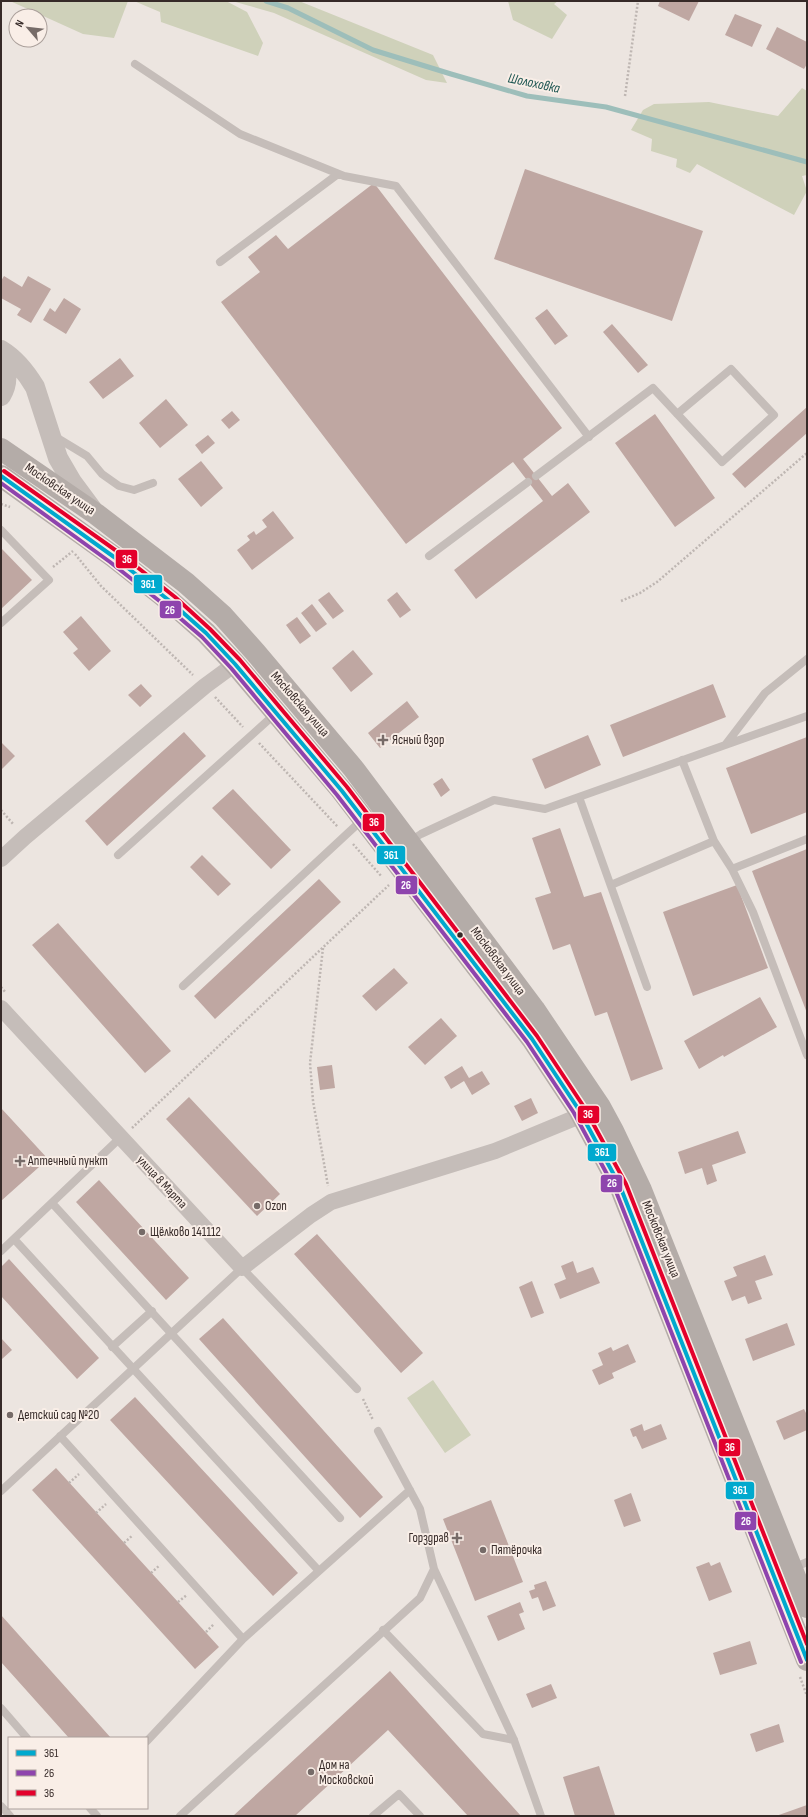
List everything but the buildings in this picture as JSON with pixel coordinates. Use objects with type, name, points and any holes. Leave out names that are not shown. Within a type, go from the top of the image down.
[{"type":"main road","name":"Московская улица","points":[[1,448],[96,514],[186,583],[223,616],[328,735],[534,1009],[600,1107],[613,1130],[641,1190],[800,1565],[807,1607]]},
{"type":"main road","name":"Московская улица","points":[[1,476],[21,502],[114,557],[171,602],[206,633],[235,664],[342,791],[532,1039],[582,1115],[620,1186],[803,1667]]},
{"type":"street","points":[[1,350],[15,360],[29,376],[35,387],[58,458],[64,469],[96,514]]},
{"type":"street","points":[[1,360],[6,368],[7,378],[1,396]]},
{"type":"street","points":[[1,489],[21,502]]},
{"type":"street","points":[[1,859],[25,837],[205,686],[235,664]]},
{"type":"street","name":"улица 8 Марта","points":[[1,1008],[242,1268]]},
{"type":"street","points":[[242,1268],[311,1215],[331,1202],[495,1152],[582,1115]]},
{"type":"lane","points":[[135,64],[240,134],[338,174],[396,186],[588,437]]},
{"type":"lane","points":[[220,262],[338,174]]},
{"type":"lane","points":[[536,476],[653,388],[677,414],[722,462],[774,416],[731,369],[677,414]]},
{"type":"lane","points":[[50,433],[87,456],[102,474],[119,486],[134,490],[153,483]]},
{"type":"lane","points":[[429,556],[528,482]]},
{"type":"lane","points":[[1,530],[49,580],[1,623]]},
{"type":"lane","points":[[725,745],[765,693],[807,659]]},
{"type":"lane","points":[[118,855],[276,712]]},
{"type":"lane","points":[[409,842],[420,834],[494,800],[545,809],[807,716]]},
{"type":"lane","points":[[682,760],[714,841],[732,869],[752,912],[807,1055]]},
{"type":"lane","points":[[580,797],[647,987]]},
{"type":"lane","points":[[183,986],[363,819]]},
{"type":"lane","points":[[732,869],[807,839]]},
{"type":"lane","points":[[611,885],[714,841]]},
{"type":"lane","points":[[1,1251],[120,1138]]},
{"type":"lane","points":[[52,1203],[340,1518]]},
{"type":"lane","points":[[14,1239],[133,1370],[320,1571]]},
{"type":"lane","points":[[1,1491],[242,1268]]},
{"type":"lane","name":"улица 8 Марта","points":[[242,1268],[357,1389]]},
{"type":"lane","points":[[112,1347],[152,1311]]},
{"type":"lane","points":[[378,1431],[420,1509],[434,1568],[514,1740],[541,1816]]},
{"type":"lane","points":[[60,1436],[243,1639]]},
{"type":"lane","points":[[148,1740],[243,1639],[410,1490]]},
{"type":"lane","points":[[180,1816],[420,1598],[434,1568]]},
{"type":"lane","points":[[383,1630],[483,1734],[514,1740]]},
{"type":"lane","points":[[1,1708],[26,1737]]},
{"type":"lane","points":[[373,1816],[399,1794],[420,1816]]},
{"type":"lane","points":[[1,1806],[10,1816]]},
{"type":"path","points":[[625,96],[638,1]]},
{"type":"path","points":[[621,601],[640,593],[658,582],[807,453]]},
{"type":"path","points":[[1,504],[21,502]]},
{"type":"path","points":[[67,547],[73,551],[101,586],[205,686],[345,835],[394,891]]},
{"type":"path","points":[[44,575],[73,551]]},
{"type":"path","points":[[120,1138],[389,885]]},
{"type":"path","points":[[323,947],[310,1063],[313,1101],[331,1202]]},
{"type":"path","points":[[357,1389],[378,1431]]},
{"type":"path","points":[[803,1667],[807,1696]]},
{"type":"green space","points":[[10,1],[128,1],[114,38],[83,34],[48,18],[48,8],[25,8]]},
{"type":"green space","points":[[134,1],[226,1],[247,12],[263,43],[258,56],[161,22],[160,12]]},
{"type":"green space","points":[[232,1],[299,1],[433,55],[447,83],[426,80],[274,13]]},
{"type":"green space","points":[[508,1],[558,1],[554,4],[567,15],[552,39],[513,20]]},
{"type":"green space","points":[[802,88],[807,91],[807,175],[802,176],[807,191],[794,215],[697,164],[690,173],[676,167],[677,159],[651,151],[652,139],[631,130],[643,110],[654,104],[709,102],[778,116]]},
{"type":"green space","points":[[433,1380],[471,1435],[445,1453],[407,1398]]},
{"type":"waterway","name":"Шолоховка","points":[[266,1],[288,8],[373,50],[451,74],[527,96],[606,107],[807,162]]},
{"type":"transit line","name":"36","points":[[4,471],[118,552],[175,597],[210,629],[240,660],[347,787],[537,1036],[584,1107],[626,1184],[807,1644]]},
{"type":"transit line","name":"361","points":[[1,476],[114,557],[171,602],[206,633],[235,664],[342,791],[532,1039],[579,1110],[620,1186],[807,1660]]},
{"type":"transit line","name":"26","points":[[1,483],[110,562],[202,637],[231,668],[337,795],[527,1042],[574,1113],[615,1189],[801,1662]]},
{"type":"place","name":"Ясный взор","points":[[383,740]]},
{"type":"place","name":"Аптечный пункт","points":[[20,1161]]},
{"type":"place","name":"Ozon","points":[[257,1206]]},
{"type":"place","name":"Щёлково 141112","points":[[142,1232]]},
{"type":"place","name":"Детский сад №20","points":[[10,1415]]},
{"type":"place","name":"Горздрав","points":[[457,1538]]},
{"type":"place","name":"Пятёрочка","points":[[483,1550]]},
{"type":"place","name":"Дом на Московской","points":[[311,1772]]}]
